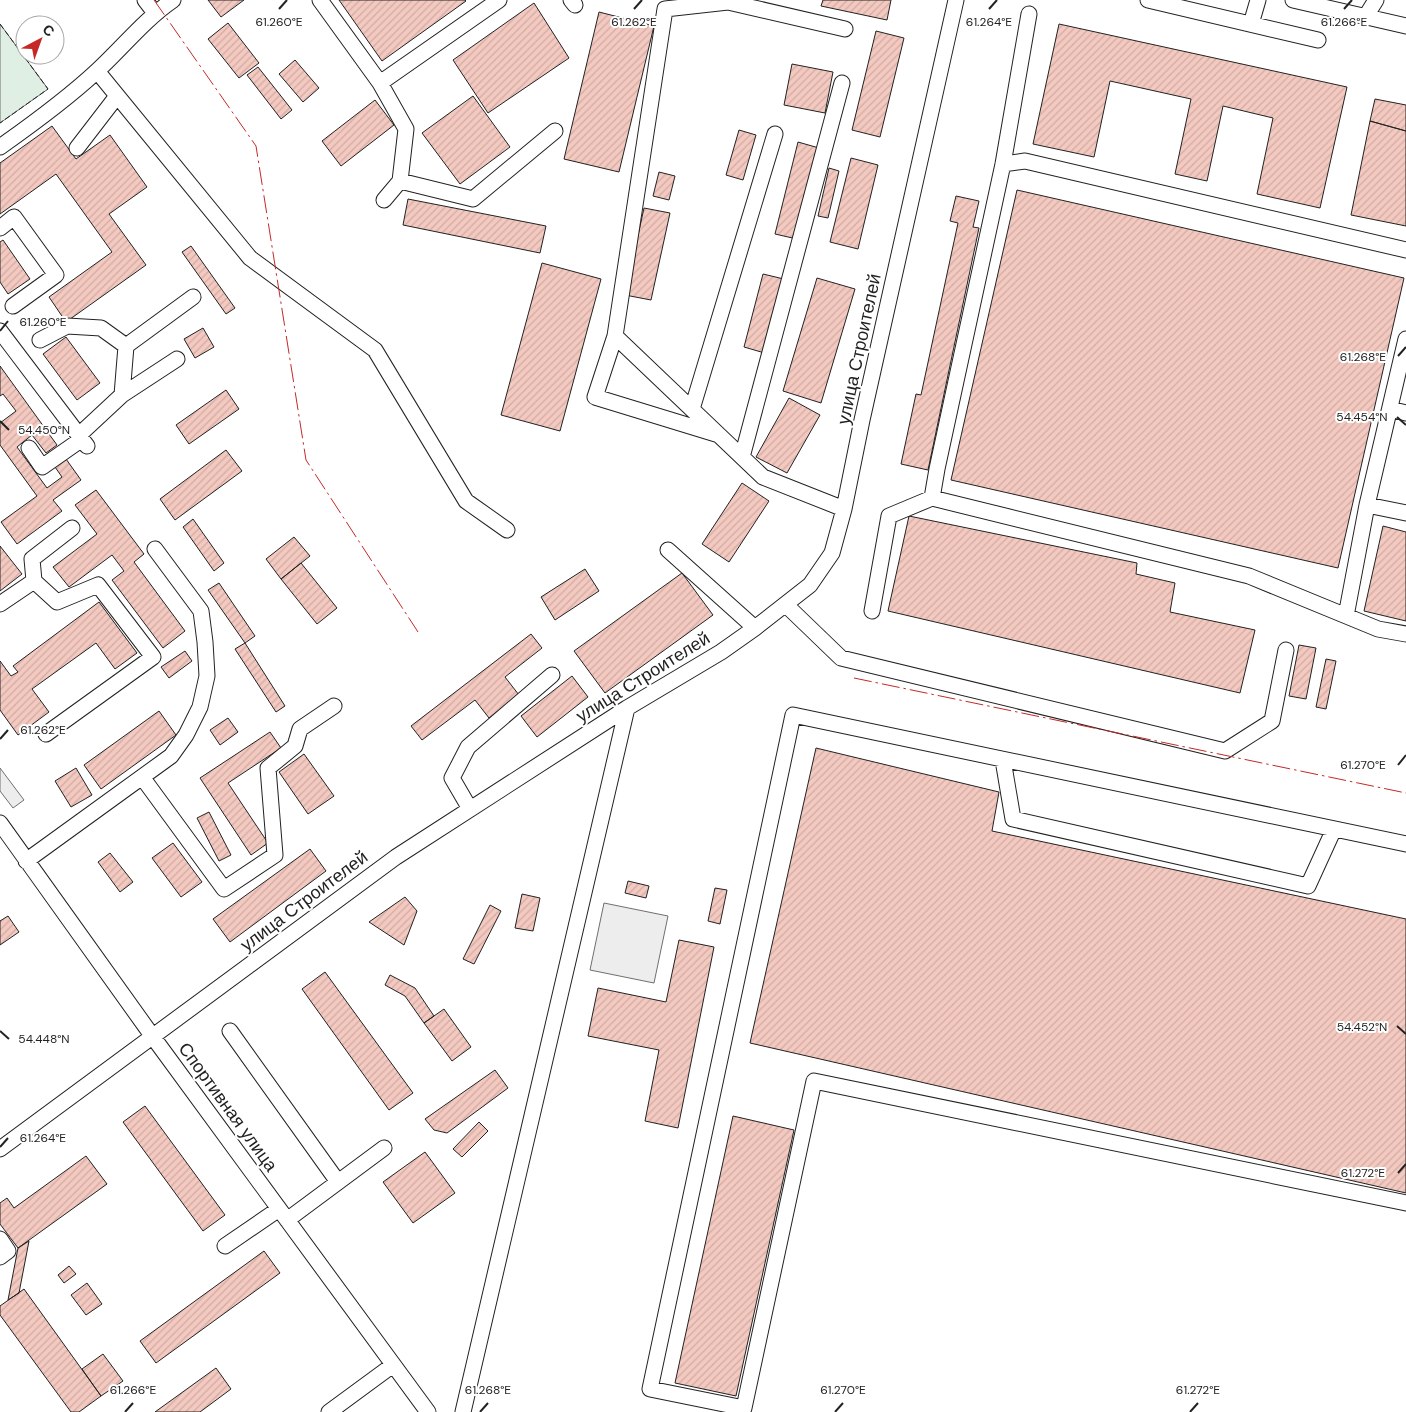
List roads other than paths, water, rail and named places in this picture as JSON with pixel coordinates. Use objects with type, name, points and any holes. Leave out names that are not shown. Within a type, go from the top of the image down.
[{"type":"street","points":[[145,0],[155,13]]},
{"type":"street","points":[[0,147],[56,106],[97,71],[155,13],[173,0]]},
{"type":"street","points":[[320,0],[380,83],[406,130],[400,181],[384,200]]},
{"type":"street","points":[[380,83],[498,0]]},
{"type":"street","name":"улица Строителей","points":[[0,1148],[396,857],[627,708],[720,652],[810,586],[832,553],[844,509],[862,420],[956,0]]},
{"type":"street","points":[[1148,0],[1318,40]]},
{"type":"street","points":[[1251,24],[1258,0]]},
{"type":"street","points":[[1293,0],[1406,26]]},
{"type":"street","points":[[1366,16],[1376,0]]},
{"type":"street","points":[[720,436],[595,397],[615,336],[664,9],[728,2],[845,29]]},
{"type":"street","points":[[932,498],[1002,164],[1029,14]]},
{"type":"street","points":[[97,71],[250,258],[375,350],[466,501],[507,530]]},
{"type":"street","points":[[742,457],[842,83]]},
{"type":"street","points":[[77,148],[117,96]]},
{"type":"street","points":[[400,181],[473,199],[555,131]]},
{"type":"street","points":[[692,409],[775,134]]},
{"type":"street","points":[[1002,164],[1025,161],[1406,250]]},
{"type":"street","points":[[0,228],[14,217],[56,275],[13,306]]},
{"type":"street","points":[[122,395],[126,346],[193,297]]},
{"type":"street","points":[[40,340],[67,326],[101,328],[126,346]]},
{"type":"street","points":[[0,331],[83,440]]},
{"type":"street","points":[[615,336],[763,476],[844,509]]},
{"type":"street","points":[[1346,616],[1367,504],[1406,339]]},
{"type":"street","points":[[29,448],[42,467],[83,440],[122,395],[177,359]]},
{"type":"street","points":[[1390,409],[1406,413]]},
{"type":"street","points":[[872,611],[889,516],[932,498],[1249,576],[1378,630],[1406,634]]},
{"type":"street","points":[[1367,504],[1406,513]]},
{"type":"street","points":[[46,734],[153,657],[98,584],[57,602],[34,581],[32,558],[72,528]]},
{"type":"street","points":[[26,861],[171,756],[186,735],[200,707],[207,676],[201,611],[155,548]]},
{"type":"street","points":[[668,550],[755,628]]},
{"type":"street","points":[[0,604],[34,581]]},
{"type":"street","points":[[786,605],[841,658],[1225,751],[1272,721],[1286,650]]},
{"type":"street","points":[[470,809],[452,778],[468,746],[552,675]]},
{"type":"street","points":[[142,776],[224,889],[275,855],[268,768],[295,746],[300,729],[334,706]]},
{"type":"street","points":[[463,1412],[627,708]]},
{"type":"street","points":[[1406,844],[793,716],[650,1389],[744,1408],[814,1082],[1406,1203]]},
{"type":"street","points":[[1003,760],[1013,819],[1308,886],[1334,829]]},
{"type":"street","name":"Спортивная улица","points":[[2,830],[428,1412]]},
{"type":"street","points":[[230,1030],[338,1182]]},
{"type":"street","points":[[225,1246],[283,1215],[338,1182],[384,1148]]},
{"type":"street","points":[[0,1239],[8,1251],[0,1257]]},
{"type":"street","points":[[329,1412],[393,1365]]}]
